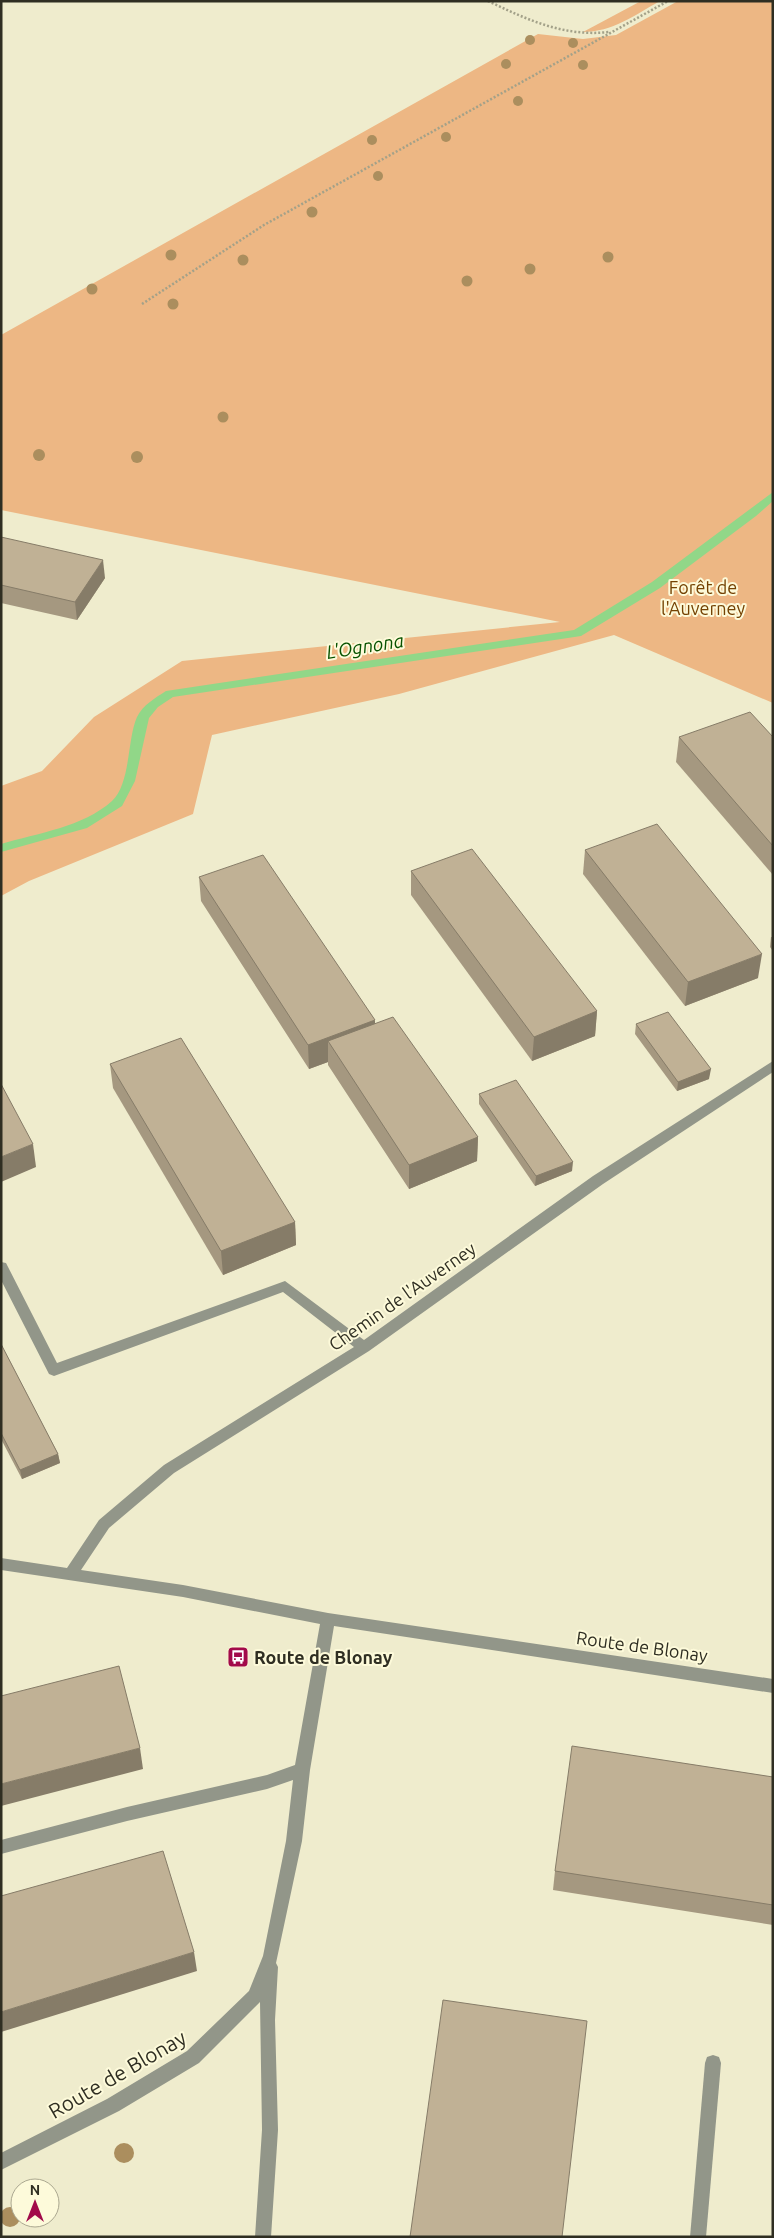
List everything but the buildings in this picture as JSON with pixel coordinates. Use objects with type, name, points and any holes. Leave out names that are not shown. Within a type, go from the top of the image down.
[{"type":"street","name":"Chemin de l'Auverney","points":[[71,1573],[104,1524],[148,1485],[193,1452],[364,1347],[598,1180],[773,1066]]},
{"type":"street","points":[[1,1267],[54,1370],[285,1286],[364,1347]]},
{"type":"street","name":"Route de Blonay","points":[[1,1564],[71,1573],[328,1619],[773,1686]]},
{"type":"street","name":"Route de Blonay","points":[[263,2237],[270,2130],[267,2020],[271,1956],[294,1841],[302,1770],[328,1619]]},
{"type":"street","points":[[1,1847],[267,1782],[302,1770]]},
{"type":"street","name":"Route de Blonay","points":[[1,2162],[113,2105],[193,2057],[255,1996],[271,1956]]},
{"type":"street","points":[[698,2237],[714,2063]]},
{"type":"path","points":[[488,1],[529,21],[560,32],[585,35],[612,32]]},
{"type":"path","points":[[142,304],[264,225],[668,1]]},
{"type":"green space","points":[[641,1],[660,1],[614,26],[583,32]]},
{"type":"green space","name":"Forêt de l'Auverney","points":[[678,1],[773,1],[773,703],[614,635],[399,694],[212,735],[193,814],[29,881],[1,896],[1,786],[42,771],[94,717],[182,661],[560,622],[1,510],[1,335],[538,34],[583,39],[616,35]]},
{"type":"waterway","name":"L'Ognona","points":[[1,848],[83,825],[118,803],[129,781],[143,717],[154,704],[170,694],[577,633],[656,585],[752,514],[773,495]]},
{"type":"place","name":"Route de Blonay","points":[[238,1657]]}]
